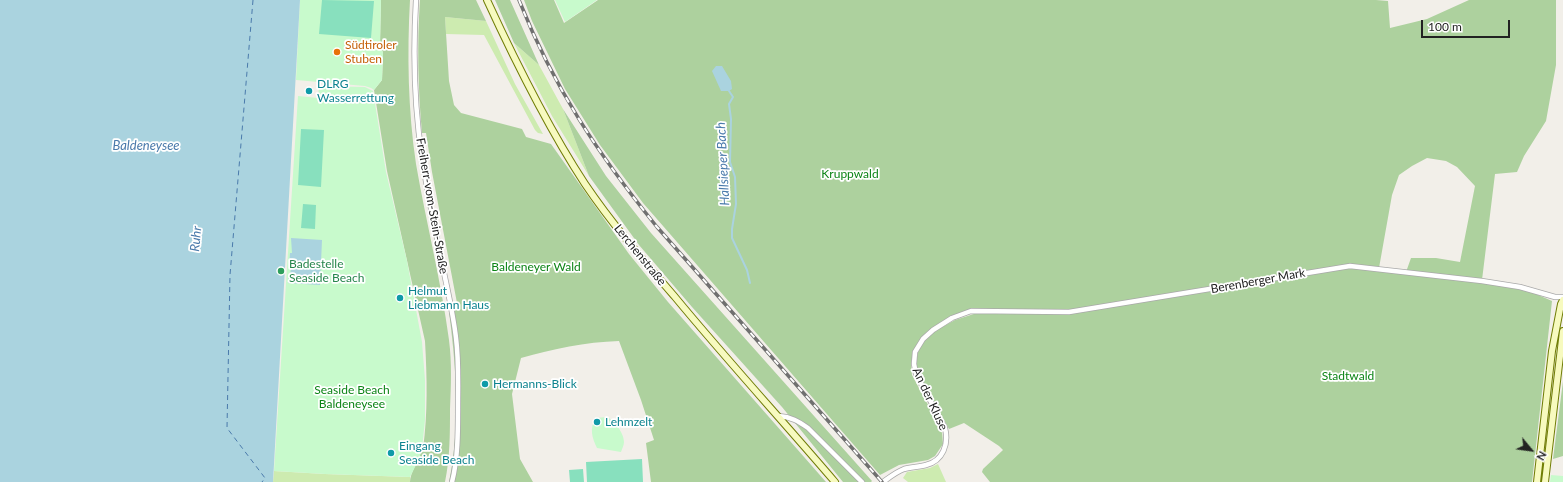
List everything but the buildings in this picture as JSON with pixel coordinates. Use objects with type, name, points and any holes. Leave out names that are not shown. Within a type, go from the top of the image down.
[{"type":"main road","name":"Lerchenstraße","points":[[487,0],[531,92],[585,184],[648,266],[835,482]]},
{"type":"main road","points":[[1537,482],[1552,351],[1563,300]]},
{"type":"main road","points":[[1545,482],[1563,331]]},
{"type":"street","name":"Freiherr-vom-Stein-Straße","points":[[416,0],[415,92],[418,132],[451,304],[456,338],[458,369],[458,421],[452,482]]},
{"type":"street","name":"Berenberger Mark","points":[[952,318],[976,311],[1069,312],[1350,266],[1482,281],[1520,287],[1555,297],[1563,297]]},
{"type":"street","name":"An der Kluse","points":[[883,482],[893,474],[905,469],[934,462],[944,450],[947,435],[945,428],[916,374],[914,364],[915,352],[923,339],[932,330],[952,318]]},
{"type":"street","points":[[779,416],[788,417],[803,424],[862,482]]},
{"type":"green space","points":[[300,0],[381,0],[380,44],[383,53],[382,80],[374,90],[365,86],[296,80]]},
{"type":"green space","points":[[322,0],[374,1],[371,38],[319,34]]},
{"type":"green space","points":[[381,0],[410,0],[409,82],[413,144],[442,295],[450,349],[450,437],[445,482],[410,482],[410,478],[423,449],[425,436],[427,395],[425,341],[387,171],[374,90],[382,80],[383,53],[380,44]]},
{"type":"green space","name":"Baldeneyer Wald","points":[[420,0],[476,0],[486,21],[445,17],[449,81],[454,105],[461,113],[522,129],[526,137],[551,144],[629,254],[668,302],[826,482],[651,482],[646,443],[654,440],[619,341],[569,346],[521,358],[512,394],[520,459],[533,482],[449,482],[455,439],[456,394],[448,305],[457,303],[426,133],[422,133],[418,66]]},
{"type":"green space","points":[[495,0],[510,0],[539,65],[514,43]]},
{"type":"green space","name":"Kruppwald","points":[[524,0],[554,0],[564,23],[598,0],[1376,0],[1388,1],[1390,28],[1427,19],[1469,0],[1556,0],[1556,65],[1546,121],[1524,156],[1517,172],[1495,174],[1482,280],[1406,272],[1411,258],[1436,258],[1460,262],[1475,186],[1457,167],[1446,161],[1427,158],[1399,175],[1392,195],[1379,268],[1350,268],[1520,287],[1552,301],[1532,482],[990,482],[982,472],[983,469],[1003,450],[964,423],[949,429],[917,372],[916,361],[918,352],[923,342],[933,332],[955,320],[977,313],[1070,314],[1138,302],[1069,310],[974,309],[951,316],[931,329],[914,352],[911,363],[912,375],[942,431],[943,444],[935,456],[928,460],[899,465],[880,475],[643,203],[600,145],[565,89],[532,21]]},
{"type":"green space","points":[[555,0],[597,0],[565,22]]},
{"type":"green space","points":[[445,17],[486,21],[515,84],[543,134],[538,133],[535,130],[484,35],[446,34]]},
{"type":"green space","points":[[514,43],[539,65],[563,109],[589,176],[552,116]]},
{"type":"green space","name":"Seaside Beach Baldeneysee","points":[[319,86],[365,87],[373,91],[386,172],[407,261],[422,342],[425,380],[425,420],[422,449],[410,477],[274,471],[298,96],[318,98]]},
{"type":"green space","points":[[563,109],[606,176],[651,233],[872,481],[871,482],[843,482],[782,407],[692,307],[639,245],[589,176]]},
{"type":"green space","points":[[301,129],[324,130],[321,187],[298,185]]},
{"type":"green space","points":[[303,204],[316,205],[315,229],[301,228]]},
{"type":"green space","points":[[1563,381],[1563,456],[1553,459]]},
{"type":"green space","points":[[607,417],[615,424],[624,438],[621,452],[597,448],[595,444],[592,426],[596,418]]},
{"type":"green space","points":[[642,459],[643,482],[587,482],[586,462]]},
{"type":"green space","points":[[938,464],[946,482],[908,482],[903,478],[907,472],[930,468]]},
{"type":"green space","points":[[583,469],[584,482],[570,482],[569,470]]},
{"type":"green space","points":[[274,471],[410,477],[410,482],[273,482]]},
{"type":"green space","points":[[1551,475],[1563,476],[1563,482],[1550,482]]},
{"type":"water","name":"Baldeneysee","points":[[0,0],[300,0],[273,482],[0,482]]},
{"type":"water","points":[[716,66],[722,66],[731,81],[732,89],[729,91],[721,91],[712,71]]},
{"type":"water","points":[[291,238],[322,240],[320,285],[288,283],[291,269],[289,269],[290,253],[292,253]]},
{"type":"waterway","name":"Hallsieper Bach","points":[[729,91],[733,97],[729,104],[731,119],[730,162],[735,177],[736,204],[732,238],[747,270],[750,283]]},
{"type":"ferry route","points":[[253,0],[230,275],[227,428],[265,478],[262,482]]},
{"type":"railway","points":[[519,0],[562,91],[615,173],[657,227],[882,482]]},
{"type":"place","name":"Südtiroler Stuben","points":[[337,52]]},
{"type":"place","name":"DLRG Wasserrettung","points":[[309,91]]},
{"type":"place","name":"Badestelle Seaside Beach","points":[[281,271]]},
{"type":"place","name":"Helmut Liebmann Haus","points":[[400,298]]},
{"type":"place","name":"Hermanns-Blick","points":[[485,384]]},
{"type":"place","name":"Lehmzelt","points":[[597,422]]},
{"type":"place","name":"Eingang Seaside Beach","points":[[391,453]]},
{"type":"water label","name":"Ruhr","points":[[196,239]]},
{"type":"park label","name":"Stadtwald","points":[[1348,376]]}]
